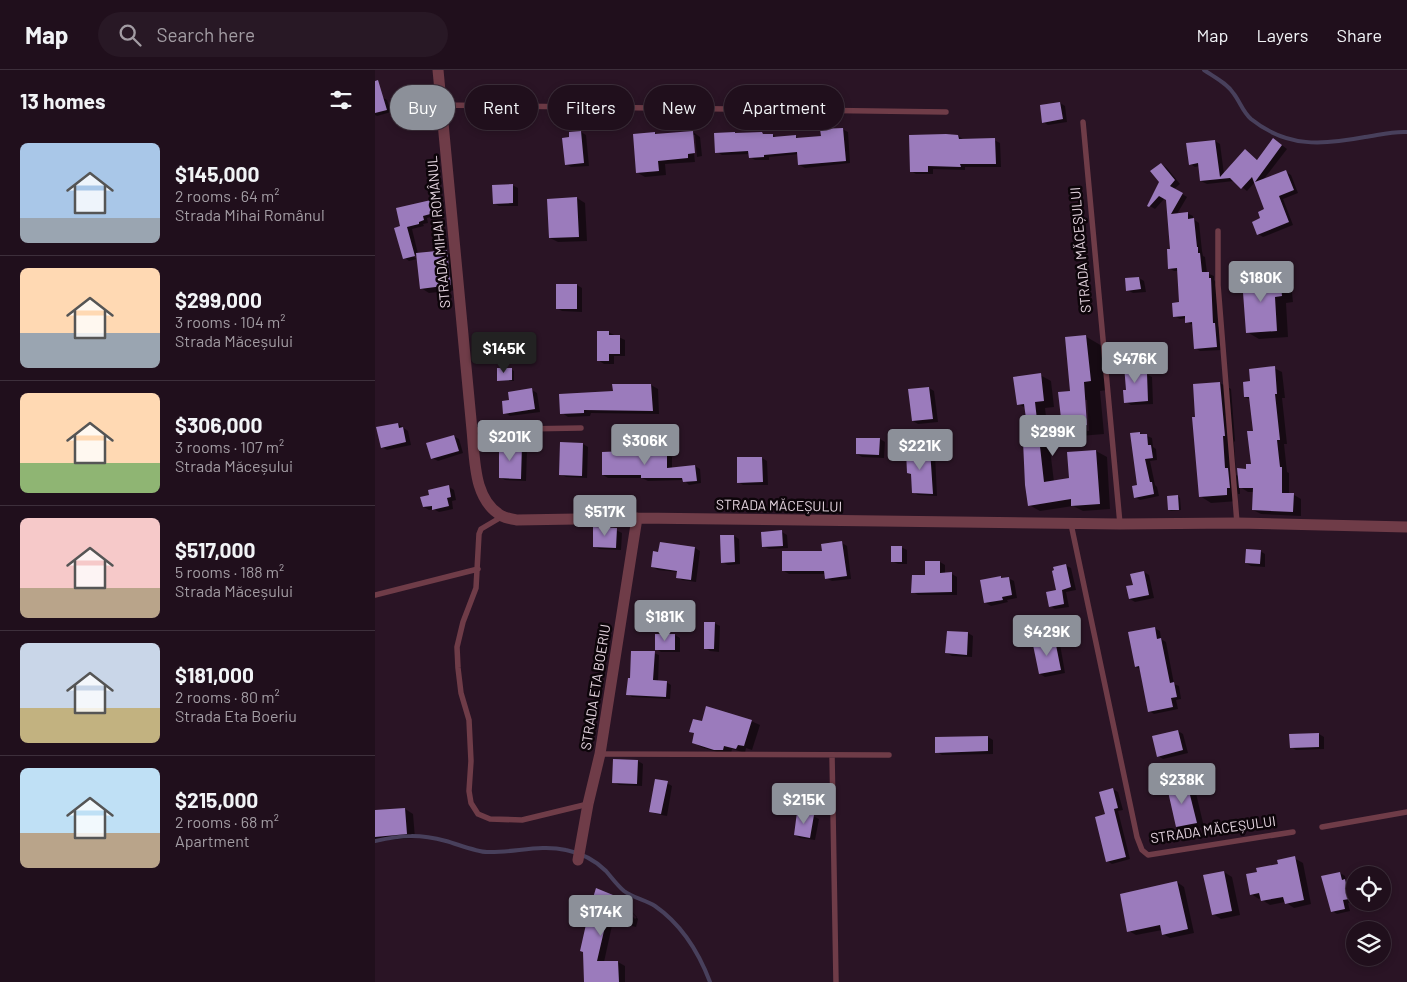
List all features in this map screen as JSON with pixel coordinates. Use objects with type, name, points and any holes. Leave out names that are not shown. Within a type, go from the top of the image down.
[{"type":"street","name":"STRADA MIHAI ROMÂNUL","points":[[438,70],[439,85]]},
{"type":"street","name":"STRADA MIHAI ROMÂNUL","points":[[443,130],[478,482],[483,496],[490,507]]},
{"type":"street","name":"STRADA MĂCEȘULUI","points":[[490,507],[503,516],[517,520],[637,518],[1071,524],[1237,523],[1407,527]]},
{"type":"street","name":"STRADA ETA BOERIU","points":[[578,860],[600,754],[637,518]]},
{"type":"lane","points":[[455,105],[946,112]]},
{"type":"lane","name":"STRADA MĂCEȘULUI","points":[[1083,122],[1120,524]]},
{"type":"lane","points":[[1218,231],[1218,285],[1237,523]]},
{"type":"lane","points":[[472,430],[581,428]]},
{"type":"lane","points":[[503,516],[481,529],[479,534],[476,588],[463,622],[457,647],[461,693],[469,720],[471,761],[469,792],[471,803],[478,814],[490,820],[522,820],[589,804]]},
{"type":"lane","name":"STRADA MĂCEȘULUI","points":[[1071,524],[1137,837],[1142,850],[1149,855],[1293,832]]},
{"type":"lane","points":[[375,595],[478,569]]},
{"type":"lane","points":[[600,754],[889,755]]},
{"type":"lane","points":[[832,755],[836,982]]},
{"type":"lane","points":[[1323,827],[1407,812]]},
{"type":"building","points":[[378,80],[387,110],[375,113],[375,81]]},
{"type":"building","points":[[1060,102],[1063,119],[1042,123],[1040,105]]},
{"type":"building","points":[[820,130],[843,130],[846,161],[798,165],[797,152],[749,158],[748,151],[715,153],[714,133],[762,132],[763,134],[773,134],[773,137],[796,135],[796,138],[821,136]]},
{"type":"building","points":[[581,131],[584,163],[565,165],[562,138],[569,137],[569,132]]},
{"type":"building","points":[[693,131],[695,153],[688,154],[688,158],[658,161],[659,171],[636,173],[633,134]]},
{"type":"building","points":[[909,135],[958,135],[959,139],[995,138],[996,164],[960,164],[961,167],[928,166],[928,172],[910,172]]},
{"type":"building","points":[[1273,138],[1282,145],[1255,182],[1286,170],[1294,190],[1279,196],[1289,222],[1257,235],[1252,222],[1260,218],[1258,212],[1264,209],[1252,177],[1241,189],[1230,178],[1200,181],[1198,163],[1189,165],[1186,143],[1215,140],[1220,177],[1245,149],[1257,160]]},
{"type":"building","points":[[1161,163],[1175,180],[1170,186],[1183,193],[1171,214],[1188,212],[1188,219],[1194,218],[1202,272],[1209,272],[1209,278],[1211,278],[1213,323],[1215,323],[1217,347],[1194,349],[1192,322],[1185,323],[1185,316],[1173,317],[1172,303],[1179,302],[1177,268],[1168,269],[1167,249],[1170,249],[1166,200],[1159,196],[1149,207],[1147,206],[1159,182],[1150,171]]},
{"type":"building","points":[[513,184],[513,203],[493,204],[492,185]]},
{"type":"building","points":[[577,197],[579,237],[549,238],[547,199]]},
{"type":"building","points":[[431,200],[434,213],[423,216],[424,220],[419,222],[419,224],[407,227],[415,256],[403,259],[394,228],[400,226],[396,208]]},
{"type":"building","points":[[447,250],[451,285],[420,289],[416,253]]},
{"type":"building","points":[[1280,275],[1282,296],[1275,297],[1277,331],[1246,333],[1242,279]]},
{"type":"building","points":[[1139,277],[1141,289],[1126,291],[1125,278]]},
{"type":"building","points":[[556,284],[577,284],[577,309],[556,309]]},
{"type":"building","points":[[597,331],[609,331],[609,335],[620,335],[620,354],[609,354],[609,361],[597,361]]},
{"type":"building","points":[[1086,335],[1091,381],[1084,382],[1087,425],[1062,427],[1058,392],[1070,391],[1065,337]]},
{"type":"building","points":[[1141,364],[1141,373],[1147,373],[1148,401],[1124,403],[1123,390],[1126,390],[1124,365]]},
{"type":"building","points":[[1275,366],[1277,394],[1275,394],[1280,440],[1277,440],[1280,467],[1282,467],[1282,493],[1294,493],[1293,512],[1252,510],[1253,488],[1239,488],[1237,468],[1246,469],[1246,464],[1251,464],[1247,431],[1253,431],[1249,397],[1244,397],[1243,382],[1250,381],[1249,369]]},
{"type":"building","points":[[497,368],[512,368],[512,380],[497,381]]},
{"type":"building","points":[[1041,373],[1044,401],[1035,402],[1044,482],[1069,478],[1067,452],[1096,450],[1100,504],[1071,506],[1071,499],[1028,506],[1023,441],[1029,440],[1024,404],[1017,405],[1013,377]]},
{"type":"building","points":[[1220,382],[1225,436],[1223,436],[1225,468],[1228,468],[1230,488],[1227,488],[1227,495],[1199,497],[1192,417],[1195,417],[1193,384]]},
{"type":"building","points":[[612,384],[651,384],[653,411],[584,410],[584,413],[560,414],[559,394],[613,391]]},
{"type":"building","points":[[929,387],[933,419],[912,421],[908,389]]},
{"type":"building","points":[[532,388],[535,409],[503,414],[502,401],[509,400],[508,392]]},
{"type":"building","points":[[398,423],[399,428],[403,427],[406,442],[381,448],[376,427]]},
{"type":"building","points":[[1140,432],[1140,434],[1147,434],[1148,445],[1151,445],[1153,458],[1145,459],[1154,494],[1134,498],[1132,486],[1137,485],[1130,433]]},
{"type":"building","points":[[454,435],[459,451],[431,459],[426,443]]},
{"type":"building","points":[[856,438],[880,438],[879,455],[856,454]]},
{"type":"building","points":[[560,442],[583,443],[582,476],[559,475]]},
{"type":"building","points":[[499,445],[522,445],[521,479],[499,478]]},
{"type":"building","points":[[930,449],[933,494],[912,493],[911,474],[907,473],[906,451]]},
{"type":"building","points":[[626,451],[627,453],[667,452],[667,468],[695,465],[697,481],[683,482],[682,478],[641,478],[641,475],[602,475],[602,452]]},
{"type":"building","points":[[737,457],[762,457],[763,482],[737,483]]},
{"type":"building","points":[[449,485],[451,497],[447,498],[449,506],[432,510],[432,506],[423,507],[420,497],[429,495],[428,490]]},
{"type":"building","points":[[1178,495],[1179,510],[1168,510],[1167,496]]},
{"type":"building","points":[[593,527],[617,528],[616,548],[593,547]]},
{"type":"building","points":[[782,530],[783,546],[762,547],[761,532]]},
{"type":"building","points":[[720,535],[734,535],[735,562],[721,563]]},
{"type":"building","points":[[842,541],[847,576],[825,579],[824,571],[782,571],[782,551],[822,551],[821,544]]},
{"type":"building","points":[[660,542],[695,547],[691,580],[676,578],[677,571],[651,567],[653,551],[658,552]]},
{"type":"building","points":[[891,546],[902,546],[902,562],[891,562]]},
{"type":"building","points":[[1246,549],[1261,550],[1260,564],[1245,563]]},
{"type":"building","points":[[925,561],[940,561],[940,573],[952,572],[952,592],[911,593],[912,575],[925,575]]},
{"type":"building","points":[[1066,564],[1071,587],[1062,590],[1064,604],[1049,607],[1046,592],[1056,590],[1052,571],[1054,570],[1053,567]]},
{"type":"building","points":[[1144,571],[1149,595],[1129,599],[1126,586],[1133,585],[1130,574]]},
{"type":"building","points":[[1001,576],[1001,578],[1009,577],[1012,595],[1002,597],[1003,600],[984,603],[980,580]]},
{"type":"building","points":[[704,622],[715,622],[714,649],[704,649]]},
{"type":"building","points":[[1155,627],[1157,639],[1161,638],[1170,683],[1174,682],[1177,697],[1171,698],[1173,707],[1148,712],[1139,666],[1135,667],[1128,632]]},
{"type":"building","points":[[947,631],[968,632],[967,655],[945,653]]},
{"type":"building","points":[[655,634],[675,634],[675,650],[655,650]]},
{"type":"building","points":[[1055,640],[1061,670],[1039,674],[1033,645]]},
{"type":"building","points":[[631,651],[655,651],[653,680],[667,681],[666,697],[626,695],[628,678],[630,678]]},
{"type":"building","points":[[706,706],[752,720],[744,746],[738,745],[736,749],[724,746],[723,750],[714,750],[692,743],[694,733],[689,732],[693,719],[702,721]]},
{"type":"building","points":[[1178,730],[1183,750],[1157,757],[1152,736]]},
{"type":"building","points":[[1319,733],[1319,747],[1290,748],[1289,734]]},
{"type":"building","points":[[988,736],[988,751],[935,753],[935,737]]},
{"type":"building","points":[[613,759],[638,760],[637,784],[612,783]]},
{"type":"building","points":[[655,779],[668,781],[661,814],[649,812]]},
{"type":"building","points":[[1187,783],[1197,823],[1176,827],[1167,787]]},
{"type":"building","points":[[1113,788],[1118,808],[1114,809],[1126,857],[1106,862],[1095,817],[1105,814],[1099,792]]},
{"type":"building","points":[[405,808],[407,834],[375,837],[375,810]]},
{"type":"building","points":[[797,812],[814,815],[810,838],[794,835]]},
{"type":"building","points":[[1295,856],[1304,900],[1285,904],[1283,897],[1261,901],[1259,893],[1250,895],[1246,874],[1257,872],[1256,868],[1278,864],[1277,860]]},
{"type":"building","points":[[1224,871],[1232,911],[1212,915],[1203,875]]},
{"type":"building","points":[[1340,872],[1342,880],[1345,879],[1346,884],[1346,900],[1343,900],[1345,909],[1331,912],[1321,876]]},
{"type":"building","points":[[1177,881],[1188,929],[1162,935],[1160,925],[1127,932],[1120,894]]},
{"type":"building","points":[[596,888],[613,895],[632,914],[629,923],[607,918],[597,961],[618,961],[619,982],[584,982],[583,952],[580,951]]},
{"type":"waterway","points":[[1204,70],[1231,90],[1251,119],[1278,135],[1292,140],[1335,142],[1407,132]]},
{"type":"waterway","points":[[375,841],[394,837],[419,836],[446,841],[483,852],[556,848],[583,855],[602,867],[624,891],[655,906],[673,921],[695,950],[710,982]]}]
